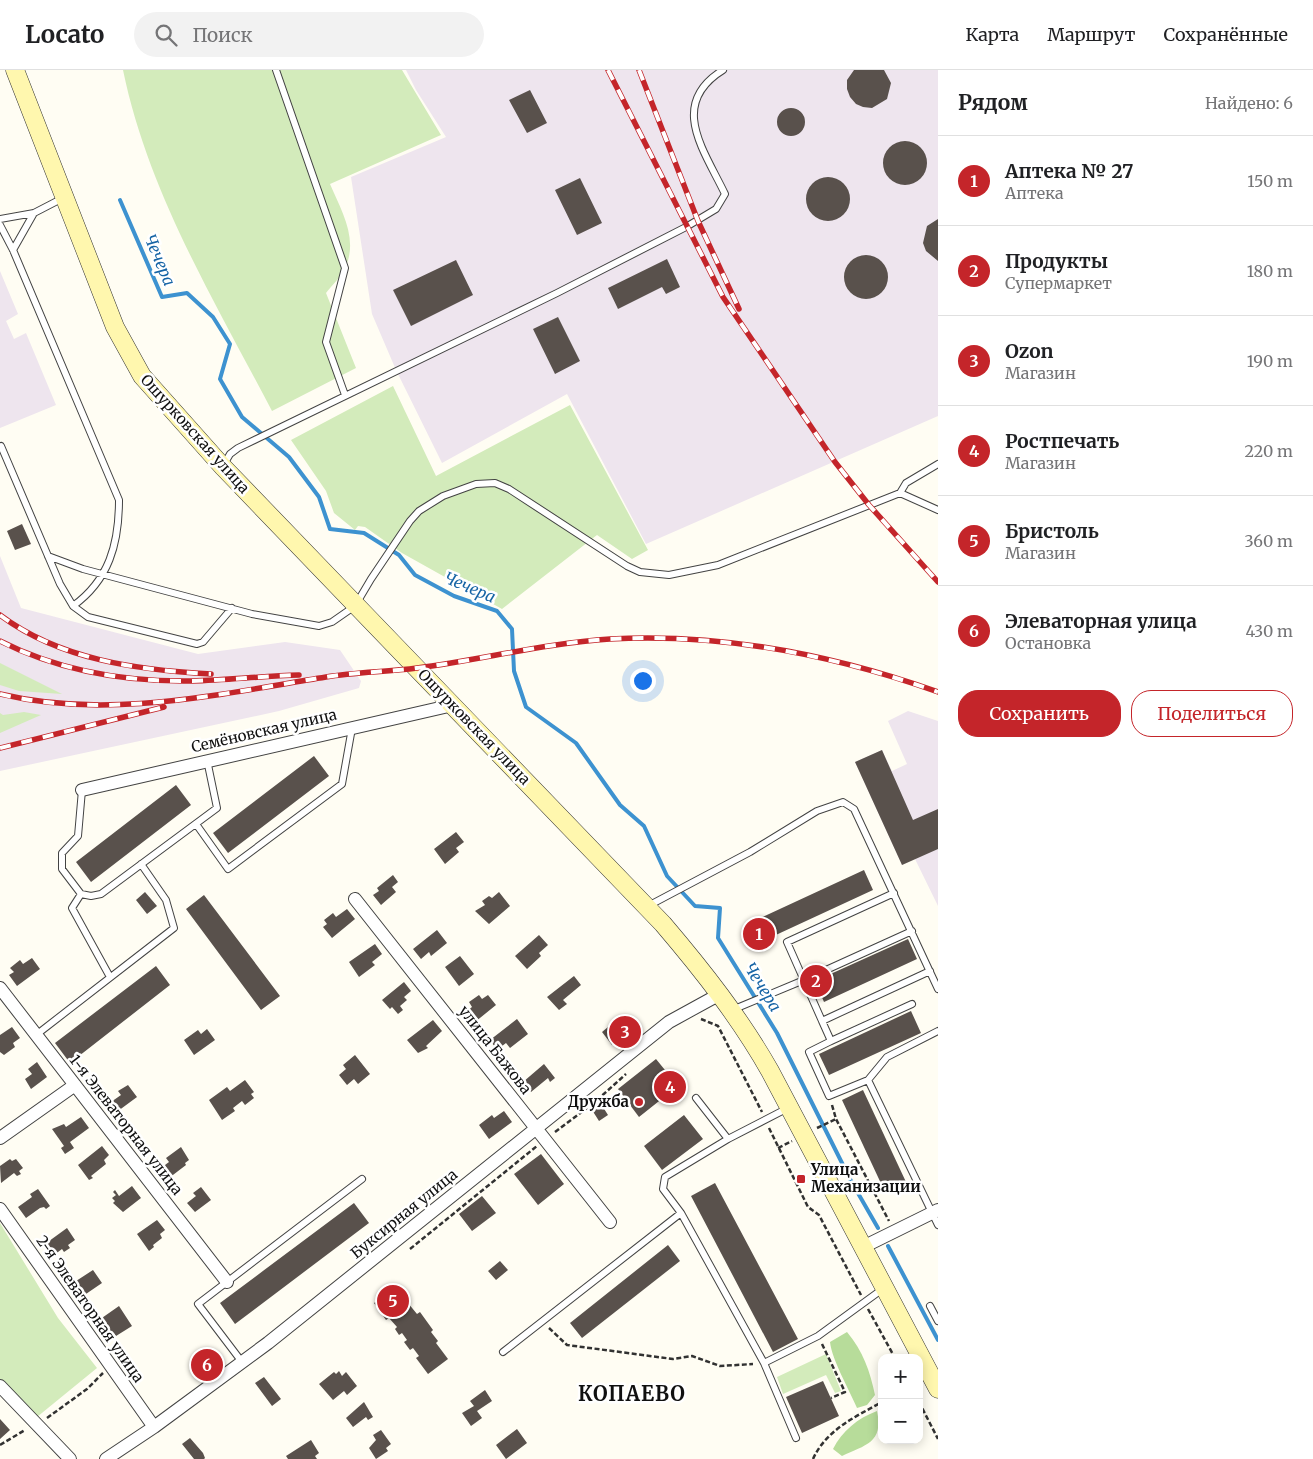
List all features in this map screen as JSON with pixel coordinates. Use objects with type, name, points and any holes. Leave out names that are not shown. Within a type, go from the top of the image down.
[{"type":"street","name":"Ошурковская улица","points":[[15,70],[114,327],[142,376],[162,401],[223,467],[647,907],[706,974],[748,1033],[884,1288],[930,1366],[938,1389]]},
{"type":"street","name":"Семёновская улица","points":[[82,790],[453,705]]},
{"type":"street","name":"улица Бажова","points":[[355,899],[610,1222]]},
{"type":"street","name":"1-я Элеваторная улица","points":[[0,988],[227,1282]]},
{"type":"street","name":"Буксирная улица","points":[[106,1459],[154,1427],[242,1362],[669,1022],[720,994]]},
{"type":"street","points":[[0,1138],[75,1085]]},
{"type":"street","name":"2-я Элеваторная улица","points":[[0,1209],[154,1427]]},
{"type":"street","points":[[863,1247],[934,1212]]},
{"type":"street","points":[[0,1386],[70,1459]]},
{"type":"lane","points":[[276,70],[345,268],[326,342],[345,395]]},
{"type":"lane","points":[[223,467],[230,454],[238,448],[557,293],[686,227],[716,209],[725,194],[698,138],[692,114],[698,93],[705,83],[723,70]]},
{"type":"lane","points":[[0,219],[34,213],[64,198]]},
{"type":"lane","points":[[13,250],[34,213]]},
{"type":"lane","points":[[0,225],[13,250],[119,500],[116,536],[104,574],[97,586],[73,606]]},
{"type":"lane","points":[[1,446],[60,584],[73,606],[88,617],[197,644],[203,642],[232,608]]},
{"type":"lane","points":[[48,556],[104,574],[232,608],[319,626],[332,622],[355,606],[410,521],[419,511],[443,496],[476,484],[496,483],[509,489],[627,566],[640,572],[669,575],[693,572],[744,556],[900,493],[906,483],[938,464]]},
{"type":"lane","points":[[900,493],[938,510]]},
{"type":"lane","points":[[196,824],[228,869],[342,784],[352,728]]},
{"type":"lane","points":[[82,790],[78,836],[62,853],[62,869],[81,894],[91,896],[101,894],[217,808],[207,760]]},
{"type":"lane","points":[[647,907],[750,852],[816,811],[844,802],[854,809],[938,989]]},
{"type":"lane","points":[[36,1035],[174,928],[166,900],[141,864]]},
{"type":"lane","points":[[831,1041],[787,942],[894,893]]},
{"type":"lane","points":[[81,894],[72,908],[110,977]]},
{"type":"lane","points":[[732,1010],[912,931]]},
{"type":"lane","points":[[822,1021],[930,971]]},
{"type":"lane","points":[[912,1004],[809,1052],[829,1096],[868,1080],[887,1056],[938,1032]]},
{"type":"lane","points":[[868,1080],[934,1212],[938,1225]]},
{"type":"lane","points":[[696,1098],[728,1139]]},
{"type":"lane","points":[[789,1107],[728,1139],[666,1178],[663,1189],[681,1213],[764,1364],[796,1438]]},
{"type":"lane","points":[[242,1362],[198,1304],[362,1179]]},
{"type":"lane","points":[[503,1352],[681,1213]]},
{"type":"lane","points":[[764,1364],[818,1336],[884,1288]]},
{"type":"lane","points":[[930,1306],[938,1321]]},
{"type":"path","points":[[829,1096],[836,1119],[894,1232]]},
{"type":"path","points":[[819,1127],[836,1119]]},
{"type":"path","points":[[542,1322],[568,1345],[673,1359],[692,1356],[720,1366],[764,1364]]},
{"type":"path","points":[[818,1336],[845,1392],[831,1398]]},
{"type":"path","points":[[0,1446],[50,1417],[87,1389],[99,1379],[109,1363]]},
{"type":"path","points":[[813,1459],[817,1449],[836,1428],[878,1404]]},
{"type":"path","points":[[923,1410],[938,1439]]},
{"type":"shaded area","points":[[406,70],[938,70],[938,416],[646,544],[567,394],[442,463],[396,370],[372,314],[351,177],[446,137],[416,90]]},
{"type":"shaded area","points":[[0,271],[18,314],[6,321],[14,339],[26,333],[56,405],[0,428]]},
{"type":"shaded area","points":[[0,556],[21,608],[198,654],[285,642],[340,650],[361,681],[359,688],[279,711],[0,771]]},
{"type":"shaded area","points":[[908,711],[938,721],[938,906],[915,859],[902,865],[855,762],[882,750],[892,771],[907,764],[888,721]]},
{"type":"green space","points":[[123,70],[402,70],[441,135],[330,184],[347,225],[350,246],[345,268],[326,293],[356,368],[272,411],[206,287],[166,203],[134,115]]},
{"type":"green space","points":[[393,386],[436,476],[570,405],[648,550],[632,559],[597,535],[502,609],[402,553],[365,527],[358,526],[355,530],[334,513],[326,491],[291,440]]},
{"type":"green space","points":[[0,663],[62,694],[19,691],[0,685]]},
{"type":"green space","points":[[24,712],[41,715],[0,733],[0,713],[3,715]]},
{"type":"green space","points":[[0,1223],[58,1318],[97,1368],[37,1417],[0,1380]]},
{"type":"green space","points":[[847,1332],[865,1362],[875,1395],[867,1405],[857,1408],[837,1366],[830,1342]]},
{"type":"green space","points":[[826,1354],[841,1391],[835,1393],[826,1375],[783,1394],[777,1377]]},
{"type":"green space","points":[[877,1411],[878,1430],[875,1436],[865,1445],[842,1456],[833,1449],[841,1436],[863,1417]]},
{"type":"building","points":[[854,70],[884,70],[891,83],[887,99],[872,108],[856,104],[850,97],[847,89],[847,80]]},
{"type":"building","points":[[530,90],[547,123],[527,133],[509,100]]},
{"type":"building","points":[[791,108],[801,112],[805,122],[801,132],[791,136],[781,132],[777,122],[781,112]]},
{"type":"building","points":[[901,141],[909,141],[921,147],[927,163],[921,179],[909,185],[901,185],[889,179],[883,167],[883,159],[889,147]]},
{"type":"building","points":[[824,177],[832,177],[844,183],[850,199],[844,215],[832,221],[824,221],[812,215],[806,203],[806,195],[812,183]]},
{"type":"building","points":[[580,178],[602,223],[577,235],[555,190]]},
{"type":"building","points":[[938,219],[938,261],[926,251],[923,243],[927,226]]},
{"type":"building","points":[[862,255],[870,255],[882,261],[888,277],[882,293],[870,299],[862,299],[850,293],[844,281],[844,273],[850,261]]},
{"type":"building","points":[[667,259],[680,287],[666,294],[662,287],[618,309],[608,288]]},
{"type":"building","points":[[456,260],[473,295],[411,326],[393,290]]},
{"type":"building","points":[[558,317],[580,361],[555,374],[533,329]]},
{"type":"building","points":[[22,524],[31,544],[15,550],[7,531]]},
{"type":"building","points":[[882,750],[913,820],[938,809],[938,849],[902,865],[855,762]]},
{"type":"building","points":[[314,756],[329,776],[228,853],[213,833]]},
{"type":"building","points":[[176,785],[191,805],[91,882],[76,862]]},
{"type":"building","points":[[456,832],[464,842],[456,848],[459,852],[445,864],[434,849]]},
{"type":"building","points":[[864,870],[873,890],[765,940],[756,920]]},
{"type":"building","points":[[393,875],[398,882],[392,887],[396,892],[381,905],[373,895],[379,891],[377,888]]},
{"type":"building","points":[[145,892],[157,906],[147,914],[136,900]]},
{"type":"building","points":[[499,892],[510,906],[489,924],[475,911],[485,905],[482,901],[489,896],[492,898]]},
{"type":"building","points":[[204,895],[280,996],[261,1010],[186,909]]},
{"type":"building","points":[[347,909],[355,919],[332,938],[323,927],[327,924],[324,920],[333,913],[336,917]]},
{"type":"building","points":[[437,930],[447,943],[431,956],[429,952],[421,959],[413,949]]},
{"type":"building","points":[[539,935],[548,945],[539,953],[541,956],[527,969],[515,956]]},
{"type":"building","points":[[908,939],[917,959],[824,1002],[815,981]]},
{"type":"building","points":[[375,944],[382,954],[372,962],[375,965],[359,977],[349,962]]},
{"type":"building","points":[[460,956],[474,974],[459,986],[445,967]]},
{"type":"building","points":[[32,958],[40,969],[17,986],[9,975],[14,972],[10,968],[20,960],[23,964]]},
{"type":"building","points":[[156,966],[170,985],[70,1063],[55,1043]]},
{"type":"building","points":[[574,976],[581,985],[563,1000],[567,1004],[559,1010],[547,997]]},
{"type":"building","points":[[404,982],[411,991],[404,997],[407,1000],[400,1006],[403,1010],[398,1014],[392,1007],[390,1009],[382,1000]]},
{"type":"building","points":[[479,995],[482,999],[488,995],[496,1005],[475,1022],[467,1011],[472,1007],[469,1002]]},
{"type":"building","points":[[911,1011],[921,1033],[829,1075],[819,1054]]},
{"type":"building","points":[[620,1017],[630,1030],[612,1045],[602,1032]]},
{"type":"building","points":[[517,1019],[528,1034],[510,1048],[506,1043],[497,1050],[490,1040]]},
{"type":"building","points":[[433,1020],[442,1031],[426,1046],[428,1048],[418,1053],[407,1040]]},
{"type":"building","points":[[12,1027],[20,1038],[13,1043],[15,1047],[4,1055],[0,1052],[0,1035]]},
{"type":"building","points":[[207,1029],[215,1040],[194,1055],[184,1040],[198,1030],[201,1034]]},
{"type":"building","points":[[355,1055],[370,1074],[358,1084],[354,1079],[347,1085],[339,1075],[346,1069],[343,1065]]},
{"type":"building","points":[[656,1059],[678,1086],[639,1117],[618,1089]]},
{"type":"building","points":[[37,1062],[47,1077],[31,1089],[25,1079],[32,1074],[28,1069]]},
{"type":"building","points":[[544,1064],[555,1078],[550,1082],[548,1078],[531,1092],[523,1082]]},
{"type":"building","points":[[245,1080],[254,1092],[251,1094],[254,1098],[245,1105],[242,1101],[233,1108],[235,1111],[222,1120],[209,1100],[227,1087],[230,1091]]},
{"type":"building","points":[[128,1085],[137,1097],[118,1111],[111,1102],[121,1095],[118,1091]]},
{"type":"building","points":[[863,1090],[906,1182],[885,1192],[842,1100]]},
{"type":"building","points":[[601,1104],[608,1115],[599,1121],[592,1110]]},
{"type":"building","points":[[504,1111],[512,1122],[489,1139],[479,1125],[492,1115],[494,1118]]},
{"type":"building","points":[[684,1115],[703,1139],[662,1170],[644,1146]]},
{"type":"building","points":[[81,1117],[89,1128],[70,1142],[74,1148],[65,1154],[61,1148],[64,1146],[52,1129],[64,1124],[66,1127]]},
{"type":"building","points":[[102,1146],[109,1155],[104,1160],[106,1164],[91,1176],[93,1178],[89,1180],[78,1165]]},
{"type":"building","points":[[181,1147],[189,1160],[185,1163],[186,1165],[169,1178],[161,1168],[169,1162],[166,1158]]},
{"type":"building","points":[[541,1154],[564,1184],[538,1205],[514,1174]]},
{"type":"building","points":[[10,1159],[12,1161],[16,1159],[23,1168],[19,1171],[21,1174],[17,1176],[14,1173],[1,1183],[0,1166]]},
{"type":"building","points":[[715,1183],[798,1339],[773,1352],[691,1196]]},
{"type":"building","points":[[132,1186],[141,1198],[123,1212],[113,1203],[115,1201],[112,1198],[116,1195],[113,1192],[115,1190],[119,1196]]},
{"type":"building","points":[[201,1187],[211,1200],[195,1212],[187,1203],[196,1196],[193,1193]]},
{"type":"building","points":[[38,1189],[50,1206],[46,1209],[44,1207],[40,1208],[26,1218],[18,1207],[32,1197],[30,1194]]},
{"type":"building","points":[[482,1196],[496,1213],[472,1231],[459,1214]]},
{"type":"building","points":[[354,1203],[369,1223],[235,1324],[220,1303]]},
{"type":"building","points":[[157,1220],[165,1230],[160,1234],[162,1238],[149,1251],[137,1234]]},
{"type":"building","points":[[67,1228],[75,1240],[68,1245],[70,1248],[64,1252],[62,1249],[54,1255],[45,1244]]},
{"type":"building","points":[[668,1245],[680,1261],[582,1338],[570,1323]]},
{"type":"building","points":[[500,1261],[508,1270],[496,1280],[488,1271]]},
{"type":"building","points":[[93,1270],[102,1283],[83,1296],[73,1283]]},
{"type":"building","points":[[395,1290],[406,1305],[408,1303],[417,1314],[420,1312],[433,1330],[431,1332],[438,1341],[436,1343],[448,1359],[428,1374],[416,1358],[419,1356],[413,1348],[410,1350],[404,1342],[407,1340],[402,1333],[399,1335],[395,1329],[397,1327],[389,1318],[386,1320],[374,1303]]},
{"type":"building","points":[[119,1306],[132,1326],[116,1336],[112,1331],[108,1334],[99,1320]]},
{"type":"building","points":[[339,1371],[342,1376],[346,1372],[357,1386],[347,1395],[344,1391],[333,1400],[319,1384],[334,1372],[336,1374]]},
{"type":"building","points":[[264,1377],[281,1399],[272,1406],[255,1383]]},
{"type":"building","points":[[823,1381],[839,1416],[802,1433],[786,1397]]},
{"type":"building","points":[[485,1390],[492,1401],[477,1411],[482,1418],[471,1426],[462,1413],[474,1406],[470,1401]]},
{"type":"building","points":[[364,1402],[373,1417],[368,1420],[366,1417],[353,1427],[346,1418]]},
{"type":"building","points":[[0,1419],[10,1430],[0,1439]]},
{"type":"building","points":[[517,1429],[527,1443],[506,1459],[496,1445]]},
{"type":"building","points":[[381,1430],[391,1444],[386,1448],[388,1451],[376,1459],[369,1448],[376,1440],[373,1435]]},
{"type":"building","points":[[190,1438],[203,1453],[204,1459],[194,1459],[182,1444]]},
{"type":"building","points":[[311,1440],[319,1453],[315,1456],[317,1459],[288,1459],[286,1456]]},
{"type":"waterway","name":"Чечера","points":[[120,200],[162,297],[187,293],[213,317],[230,344],[220,379],[242,417],[289,457],[319,497],[330,529],[364,533],[399,555],[415,575],[454,596],[497,611],[512,629],[514,671],[526,707],[576,743],[620,805],[644,826],[667,876],[695,906],[720,908],[718,938],[777,1033],[851,1181],[878,1228]]},
{"type":"waterway","name":"Чечера","points":[[888,1246],[938,1340]]},
{"type":"railway","points":[[608,70],[723,297],[835,462],[869,505],[938,582]]},
{"type":"railway","points":[[639,70],[698,221],[739,309]]},
{"type":"railway","points":[[0,615],[48,643],[101,660],[156,669],[211,674]]},
{"type":"railway","points":[[0,694],[81,705],[163,702],[337,675],[441,665],[561,644],[610,639],[652,638],[735,643],[777,649],[858,667],[938,692]]},
{"type":"railway","points":[[0,641],[46,660],[94,673],[118,677],[192,681],[299,675]]},
{"type":"railway","points":[[0,748],[164,707]]},
{"type":"place","name":"Аптека № 27","points":[[759,934]]},
{"type":"place","name":"Продукты","points":[[816,981]]},
{"type":"place","name":"Ozon","points":[[625,1032]]},
{"type":"place","name":"Ростпечать","points":[[670,1087]]},
{"type":"place","name":"Дружба","points":[[639,1102]]},
{"type":"place","name":"Улица Механизации","points":[[801,1179]]},
{"type":"place","name":"Бристоль","points":[[393,1301]]},
{"type":"place","name":"Элеваторная улица","points":[[207,1365]]},
{"type":"district","name":"КОПАЕВО","points":[[632,1394]]}]
